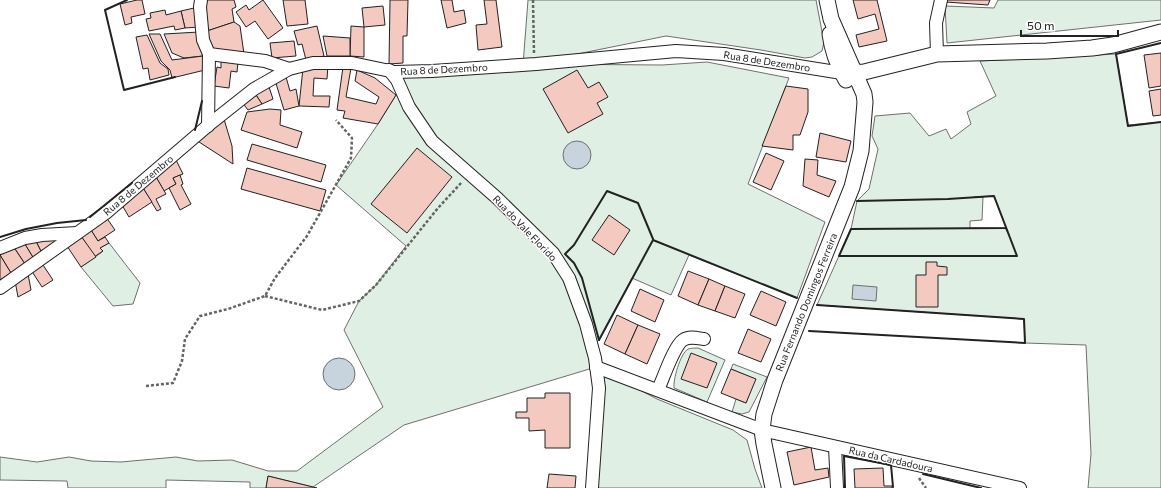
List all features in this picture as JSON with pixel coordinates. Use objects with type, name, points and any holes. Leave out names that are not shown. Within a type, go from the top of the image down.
[{"type":"street","points":[[201,0],[200,7],[203,40],[209,54],[208,126]]},
{"type":"street","name":"Rua Fernando Domingos Ferreira","points":[[773,488],[766,458],[762,430],[764,414],[775,380],[852,186],[861,151],[865,102],[864,94],[848,72],[831,19],[827,0]]},
{"type":"street","points":[[937,54],[936,22],[941,0]]},
{"type":"street","name":"Rua 8 de Dezembro","points":[[0,288],[107,212],[254,89],[289,69],[314,63],[352,63],[395,72],[432,71],[536,64],[676,51],[724,54],[848,72],[864,72],[937,54],[1047,51],[1092,48],[1113,45],[1161,32]]},
{"type":"street","points":[[209,54],[266,61],[289,69]]},
{"type":"street","name":"Rua do Vale Florido","points":[[389,70],[397,80],[408,107],[432,141],[497,198],[553,253],[569,278],[586,324],[596,367],[598,388],[592,488]]},
{"type":"street","points":[[0,248],[25,238],[42,235],[78,233]]},
{"type":"street","points":[[658,390],[677,346],[683,339],[691,337],[704,339]]},
{"type":"street","name":"Rua da Cardadoura","points":[[596,367],[762,430],[835,447],[888,457],[1020,488]]},
{"type":"street","points":[[835,447],[837,488]]},
{"type":"path","points":[[533,0],[533,47],[536,64]]},
{"type":"path","points":[[265,296],[275,278],[307,236],[351,158],[352,138],[336,120]]},
{"type":"path","points":[[146,386],[173,383],[182,361],[185,339],[200,316],[228,309],[265,296],[322,310],[359,301],[376,285],[438,208],[469,174]]},
{"type":"green space","points":[[528,0],[816,0],[824,42],[822,51],[812,57],[805,58],[666,36],[528,64],[662,65],[707,62],[789,78],[748,184],[825,222],[797,298],[689,255],[671,295],[632,278],[599,340],[592,347],[596,367],[404,425],[313,487],[268,476],[266,488],[250,488],[250,482],[166,480],[166,488],[68,488],[67,481],[0,480],[0,457],[37,462],[69,457],[91,461],[121,462],[176,457],[198,461],[232,460],[268,471],[297,471],[383,407],[344,330],[359,301],[376,285],[406,246],[336,185],[396,95],[402,91],[395,72],[523,65]]},
{"type":"green space","points":[[998,0],[1161,0],[1161,20],[947,43],[945,6],[994,8]]},
{"type":"green space","points":[[1116,54],[1128,125],[1161,122],[1161,488],[1088,488],[1091,454],[1086,345],[1025,343],[1024,319],[817,305],[851,229],[857,201],[869,189],[878,149],[872,136],[875,116],[910,113],[929,136],[946,129],[951,139],[971,124],[967,112],[996,96],[980,61]],"holes":[[[994,196],[1009,235],[1005,228],[970,228],[970,221],[982,220],[983,197],[974,197]]]},
{"type":"green space","points":[[109,243],[140,283],[133,304],[113,306],[81,267],[102,252],[100,248]]},
{"type":"green space","points":[[698,348],[725,360],[707,402],[674,388],[676,373],[682,356],[688,349]]},
{"type":"green space","points":[[733,364],[767,377],[749,412],[742,414],[732,412],[736,399],[746,403],[755,379],[731,369]]},
{"type":"green space","points":[[596,367],[657,399],[733,430],[747,440],[762,488],[592,488]]},
{"type":"shaded area","points":[[577,141],[587,145],[591,155],[587,165],[577,169],[567,165],[563,155],[567,145]]},
{"type":"shaded area","points":[[853,285],[877,287],[876,301],[852,299]]},
{"type":"shaded area","points":[[339,358],[350,363],[355,374],[350,385],[339,390],[328,385],[323,374],[328,363]]},
{"type":"building","points":[[142,0],[145,14],[131,17],[132,23],[125,25],[120,4]]},
{"type":"building","points":[[207,0],[234,0],[236,7],[232,9],[234,22],[207,31]]},
{"type":"building","points":[[263,0],[283,28],[268,39],[255,21],[246,27],[236,12],[246,5],[249,10]]},
{"type":"building","points":[[283,0],[305,0],[308,24],[287,26]]},
{"type":"building","points":[[390,0],[408,0],[407,36],[403,36],[403,63],[389,64]]},
{"type":"building","points":[[441,0],[452,0],[454,12],[464,10],[466,23],[447,28]]},
{"type":"building","points":[[484,0],[496,0],[502,47],[478,50],[476,25],[487,24]]},
{"type":"building","points":[[853,0],[877,0],[887,41],[859,47],[856,35],[879,29],[875,14],[858,19]]},
{"type":"building","points":[[946,0],[990,0],[988,5],[946,2]]},
{"type":"building","points":[[383,6],[385,25],[364,27],[362,8]]},
{"type":"building","points":[[194,8],[199,27],[185,28],[181,11]]},
{"type":"building","points":[[165,10],[166,15],[181,11],[185,28],[175,30],[174,26],[149,31],[146,19],[151,18],[150,13]]},
{"type":"building","points":[[234,22],[240,26],[244,54],[216,51],[211,46],[207,31]]},
{"type":"building","points":[[317,26],[324,56],[306,60],[302,44],[298,45],[294,31]]},
{"type":"building","points":[[351,26],[364,27],[364,57],[350,56]]},
{"type":"building","points":[[199,32],[203,56],[184,58],[172,53],[164,34]]},
{"type":"building","points":[[149,34],[160,34],[172,60],[203,56],[205,70],[172,78],[170,70],[161,61]]},
{"type":"building","points":[[147,35],[160,63],[168,69],[169,75],[150,80],[148,68],[143,69],[136,37]]},
{"type":"building","points":[[323,36],[350,38],[350,56],[327,56]]},
{"type":"building","points":[[294,41],[296,56],[272,58],[270,43]]},
{"type":"building","points":[[1161,53],[1161,86],[1149,88],[1144,55]]},
{"type":"building","points":[[221,59],[238,62],[237,72],[231,71],[229,88],[214,86],[217,67],[221,68]]},
{"type":"building","points":[[328,65],[327,79],[314,78],[313,96],[330,96],[329,107],[299,106],[303,68]]},
{"type":"building","points":[[343,67],[351,68],[346,97],[376,104],[379,97],[355,81],[357,70],[375,78],[396,95],[378,124],[343,118],[345,111],[337,110]]},
{"type":"building","points":[[577,70],[588,88],[599,82],[608,97],[597,103],[603,114],[568,133],[543,89]]},
{"type":"building","points":[[286,77],[290,91],[296,89],[299,106],[284,110],[275,80]]},
{"type":"building","points":[[268,84],[273,99],[262,104],[254,92]]},
{"type":"building","points":[[786,86],[808,89],[808,112],[800,135],[793,135],[793,150],[762,146]]},
{"type":"building","points":[[1161,89],[1161,115],[1153,116],[1149,91]]},
{"type":"building","points":[[254,92],[262,104],[248,110],[242,102]]},
{"type":"building","points":[[270,109],[281,110],[280,125],[302,132],[297,148],[241,130],[247,112]]},
{"type":"building","points":[[224,119],[232,146],[233,164],[196,140]]},
{"type":"building","points":[[820,133],[851,141],[846,162],[816,157]]},
{"type":"building","points":[[252,144],[326,165],[321,182],[247,160]]},
{"type":"building","points":[[417,148],[452,177],[407,233],[371,204]]},
{"type":"building","points":[[766,153],[784,161],[771,190],[753,182]]},
{"type":"building","points":[[805,159],[818,160],[817,175],[836,181],[829,197],[803,186]]},
{"type":"building","points":[[176,160],[183,174],[173,178],[176,184],[164,191],[156,177]]},
{"type":"building","points":[[247,168],[326,190],[320,211],[241,189]]},
{"type":"building","points":[[180,175],[183,184],[181,185],[191,204],[180,210],[169,188],[176,184],[173,178]]},
{"type":"building","points":[[156,177],[166,194],[156,199],[161,209],[157,211],[143,188]]},
{"type":"building","points":[[143,188],[152,202],[129,217],[122,205]]},
{"type":"building","points":[[609,215],[630,230],[614,255],[592,240]]},
{"type":"building","points":[[106,217],[115,230],[98,241],[89,227]]},
{"type":"building","points":[[91,230],[98,241],[105,237],[109,243],[100,248],[103,251],[94,257],[81,236]]},
{"type":"building","points":[[81,236],[96,257],[81,267],[67,246]]},
{"type":"building","points":[[35,239],[42,253],[34,259],[23,241]]},
{"type":"building","points":[[35,239],[64,240],[42,253]]},
{"type":"building","points":[[23,241],[34,259],[25,264],[13,246]]},
{"type":"building","points":[[13,246],[25,264],[11,273],[0,253]]},
{"type":"building","points":[[0,255],[11,273],[0,280]]},
{"type":"building","points":[[41,262],[53,280],[42,287],[31,270]]},
{"type":"building","points":[[926,262],[937,262],[937,266],[947,267],[947,275],[938,275],[938,307],[916,307],[916,275],[926,275]]},
{"type":"building","points":[[688,271],[709,279],[698,305],[678,296]]},
{"type":"building","points":[[28,274],[31,290],[18,297],[15,281]]},
{"type":"building","points":[[709,279],[725,286],[715,311],[698,305]]},
{"type":"building","points":[[725,286],[745,294],[735,318],[715,311]]},
{"type":"building","points":[[640,289],[664,300],[655,322],[631,311]]},
{"type":"building","points":[[761,291],[786,302],[776,326],[750,315]]},
{"type":"building","points":[[617,315],[638,325],[625,354],[604,344]]},
{"type":"building","points":[[638,325],[660,334],[647,364],[625,354]]},
{"type":"building","points":[[748,329],[771,339],[761,362],[738,353]]},
{"type":"building","points":[[691,353],[717,363],[707,388],[681,379]]},
{"type":"building","points":[[731,369],[756,379],[746,403],[721,393]]},
{"type":"building","points":[[545,393],[570,393],[570,448],[545,448],[545,430],[529,431],[529,418],[516,418],[516,412],[527,412],[527,398],[545,398]]},
{"type":"building","points":[[811,447],[815,470],[828,468],[829,477],[794,485],[787,452]]},
{"type":"building","points":[[883,468],[884,486],[892,486],[892,488],[855,488],[854,469]]},
{"type":"building","points":[[549,474],[576,476],[575,488],[547,488]]},
{"type":"building","points":[[268,476],[313,487],[317,488],[266,488]]},
{"type":"wall","points":[[127,0],[105,10],[124,90],[175,77]]},
{"type":"wall","points":[[1161,43],[1116,54],[1128,126],[1161,122]]},
{"type":"wall","points":[[195,130],[202,101]]},
{"type":"wall","points":[[90,217],[132,183]]},
{"type":"wall","points":[[599,340],[582,278],[574,263],[565,254],[574,245],[607,191],[638,203],[653,239]]},
{"type":"wall","points":[[857,201],[948,199],[994,196],[1017,256],[839,256],[851,229],[1005,228]]},
{"type":"wall","points":[[0,237],[26,229],[57,223],[86,220]]},
{"type":"wall","points":[[599,340],[653,240],[797,298]]},
{"type":"wall","points":[[809,331],[1025,343],[1024,319],[817,305]]},
{"type":"wall","points":[[845,488],[844,456],[891,465],[893,487]]},
{"type":"wall","points":[[923,474],[981,488]]}]
